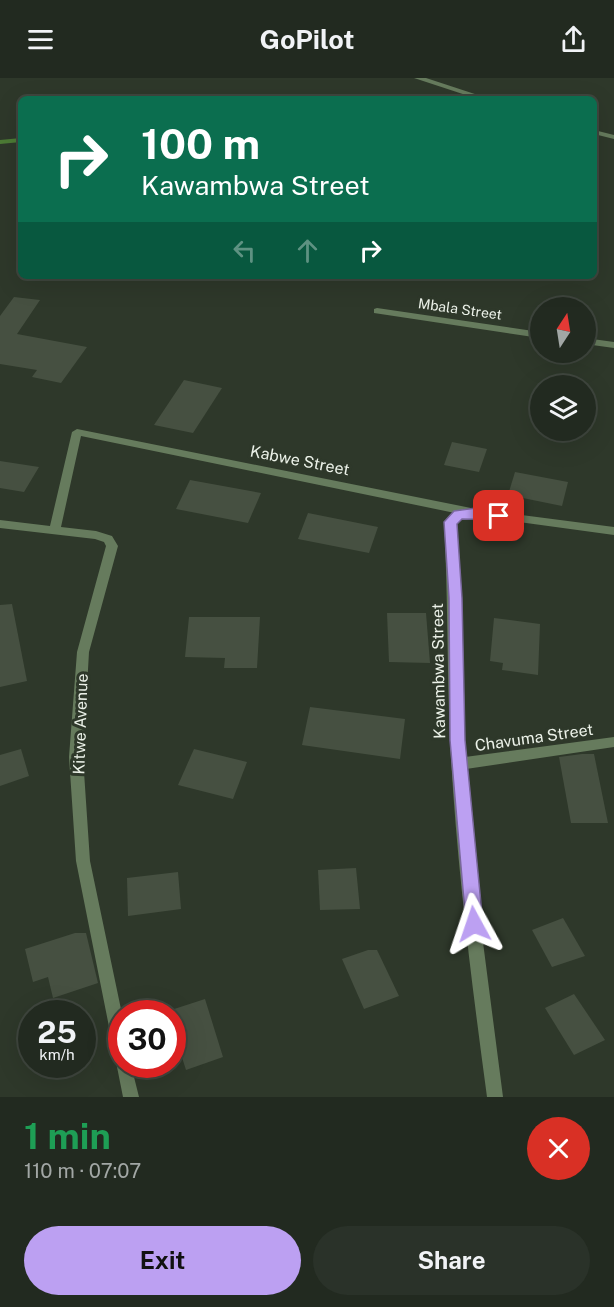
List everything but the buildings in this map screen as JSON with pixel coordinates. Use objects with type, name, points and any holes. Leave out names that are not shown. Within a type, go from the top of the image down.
[{"type":"street","points":[[418,78],[476,96]]},
{"type":"street","points":[[597,133],[614,137]]},
{"type":"street","name":"Mbala Street","points":[[376,311],[530,334]]},
{"type":"street","points":[[596,343],[614,345]]},
{"type":"street","name":"Kabwe Street","points":[[56,528],[77,432],[476,513],[614,531]]},
{"type":"street","name":"Kawambwa Street","points":[[476,513],[459,514],[450,522],[455,598],[459,764],[481,992],[495,1097]]},
{"type":"street","name":"Kitwe Avenue","points":[[0,524],[56,528],[96,535],[108,539],[112,546],[87,631],[76,756],[83,861],[111,1000]]},
{"type":"street","name":"Chavuma Street","points":[[459,764],[614,742]]},
{"type":"street","points":[[126,1078],[131,1097]]},
{"type":"waterway","points":[[0,142],[18,140]]},
{"type":"route","points":[[474,924],[457,740],[455,598],[450,522],[459,514],[476,513],[499,516]]}]
